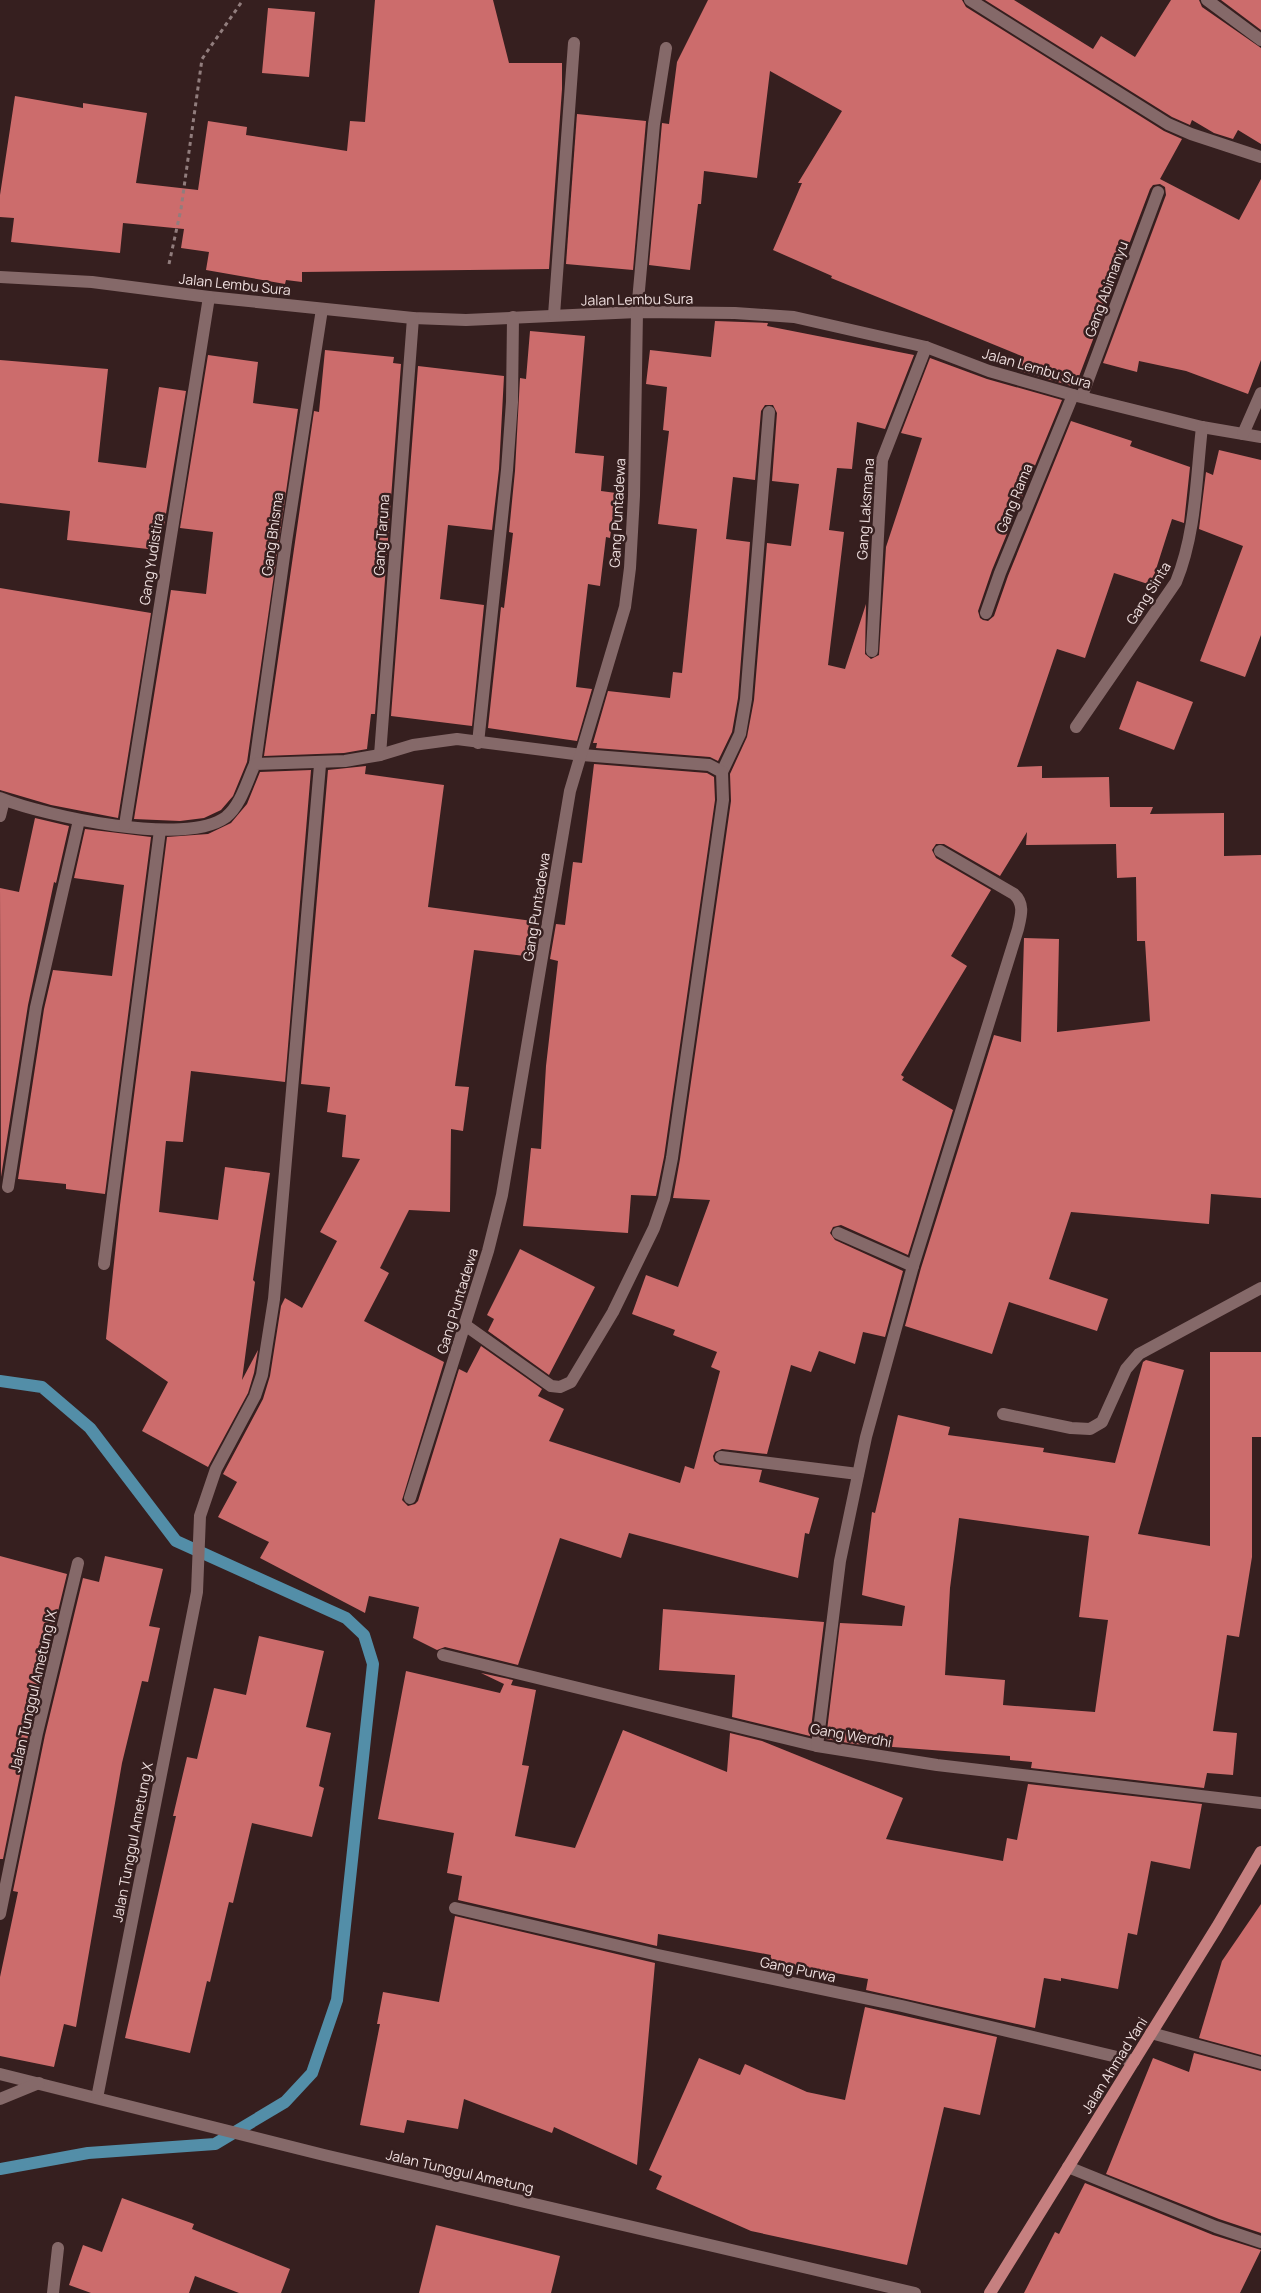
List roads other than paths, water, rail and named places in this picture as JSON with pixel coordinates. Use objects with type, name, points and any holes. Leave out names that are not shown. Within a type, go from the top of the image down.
[{"type":"main road","name":"Jalan Ahmad Yani","points":[[990,2293],[1261,1852]]},
{"type":"street","points":[[970,0],[1168,124],[1191,134],[1261,157]]},
{"type":"street","points":[[1207,0],[1261,40]]},
{"type":"street","points":[[554,315],[574,43]]},
{"type":"street","name":"Gang Puntadewa","points":[[410,1498],[488,1252],[510,1157],[570,791],[625,608],[630,568],[634,496],[637,312],[654,124],[666,48]]},
{"type":"street","name":"Gang Abimanyu","points":[[1077,396],[1158,192]]},
{"type":"street","name":"Jalan Lembu Sura","points":[[0,277],[92,282],[209,297],[413,318],[466,320],[637,312],[735,313],[794,317],[926,348],[989,371],[1077,396],[1202,427],[1261,436]]},
{"type":"street","name":"Gang Yudistira","points":[[124,825],[209,297]]},
{"type":"street","name":"Gang Bhisma","points":[[2,799],[80,820],[160,830],[203,826],[226,817],[235,808],[255,764],[286,542],[322,309]]},
{"type":"street","points":[[478,743],[507,470],[512,402],[513,317]]},
{"type":"street","name":"Gang Taruna","points":[[380,755],[413,318]]},
{"type":"street","name":"Gang Laksmana","points":[[872,651],[882,460],[926,348]]},
{"type":"street","points":[[1243,434],[1261,393]]},
{"type":"street","name":"Gang Rama","points":[[986,614],[1000,573],[1077,396]]},
{"type":"street","points":[[465,1325],[551,1386],[560,1386],[570,1382],[614,1312],[654,1228],[664,1200],[672,1158],[723,800],[722,772],[740,734],[746,699],[769,412]]},
{"type":"street","name":"Gang Sinta","points":[[1076,727],[1176,582],[1189,540],[1202,427]]},
{"type":"street","points":[[255,764],[320,763],[380,755],[437,740],[457,739],[582,755],[709,765],[722,772]]},
{"type":"street","name":"Jalan Tunggul Ametung X","points":[[97,2098],[197,1592],[200,1516],[216,1469],[255,1396],[266,1352],[274,1299],[320,765]]},
{"type":"street","points":[[0,816],[2,799]]},
{"type":"street","points":[[8,1187],[36,1007],[80,820]]},
{"type":"street","points":[[104,1264],[160,830]]},
{"type":"street","points":[[816,1746],[840,1561],[866,1437],[913,1266],[1018,929],[1022,910],[1020,899],[1014,894],[940,851]]},
{"type":"street","points":[[838,1233],[913,1266]]},
{"type":"street","points":[[1003,1414],[1071,1428],[1090,1429],[1102,1422],[1126,1369],[1139,1354],[1261,1288]]},
{"type":"street","points":[[721,1457],[858,1474]]},
{"type":"street","name":"Jalan Tunggul Ametung IX","points":[[0,1914],[37,1733],[78,1563]]},
{"type":"street","name":"Gang Werdhi","points":[[443,1655],[816,1746],[938,1765],[1261,1802]]},
{"type":"street","name":"Gang Purwa","points":[[455,1908],[658,1955],[902,2006],[1134,2061]]},
{"type":"street","points":[[1151,2033],[1261,2063]]},
{"type":"street","name":"Jalan Tunggul Ametung","points":[[0,2074],[324,2155],[915,2293]]},
{"type":"street","points":[[0,2099],[39,2083]]},
{"type":"street","points":[[1068,2167],[1216,2227],[1261,2242]]},
{"type":"street","points":[[53,2293],[58,2248]]},
{"type":"waterway","points":[[0,1381],[42,1387],[90,1428],[176,1541],[346,1618],[364,1635],[373,1664],[337,2000],[312,2073],[285,2102],[215,2144],[88,2153],[0,2169]]}]
